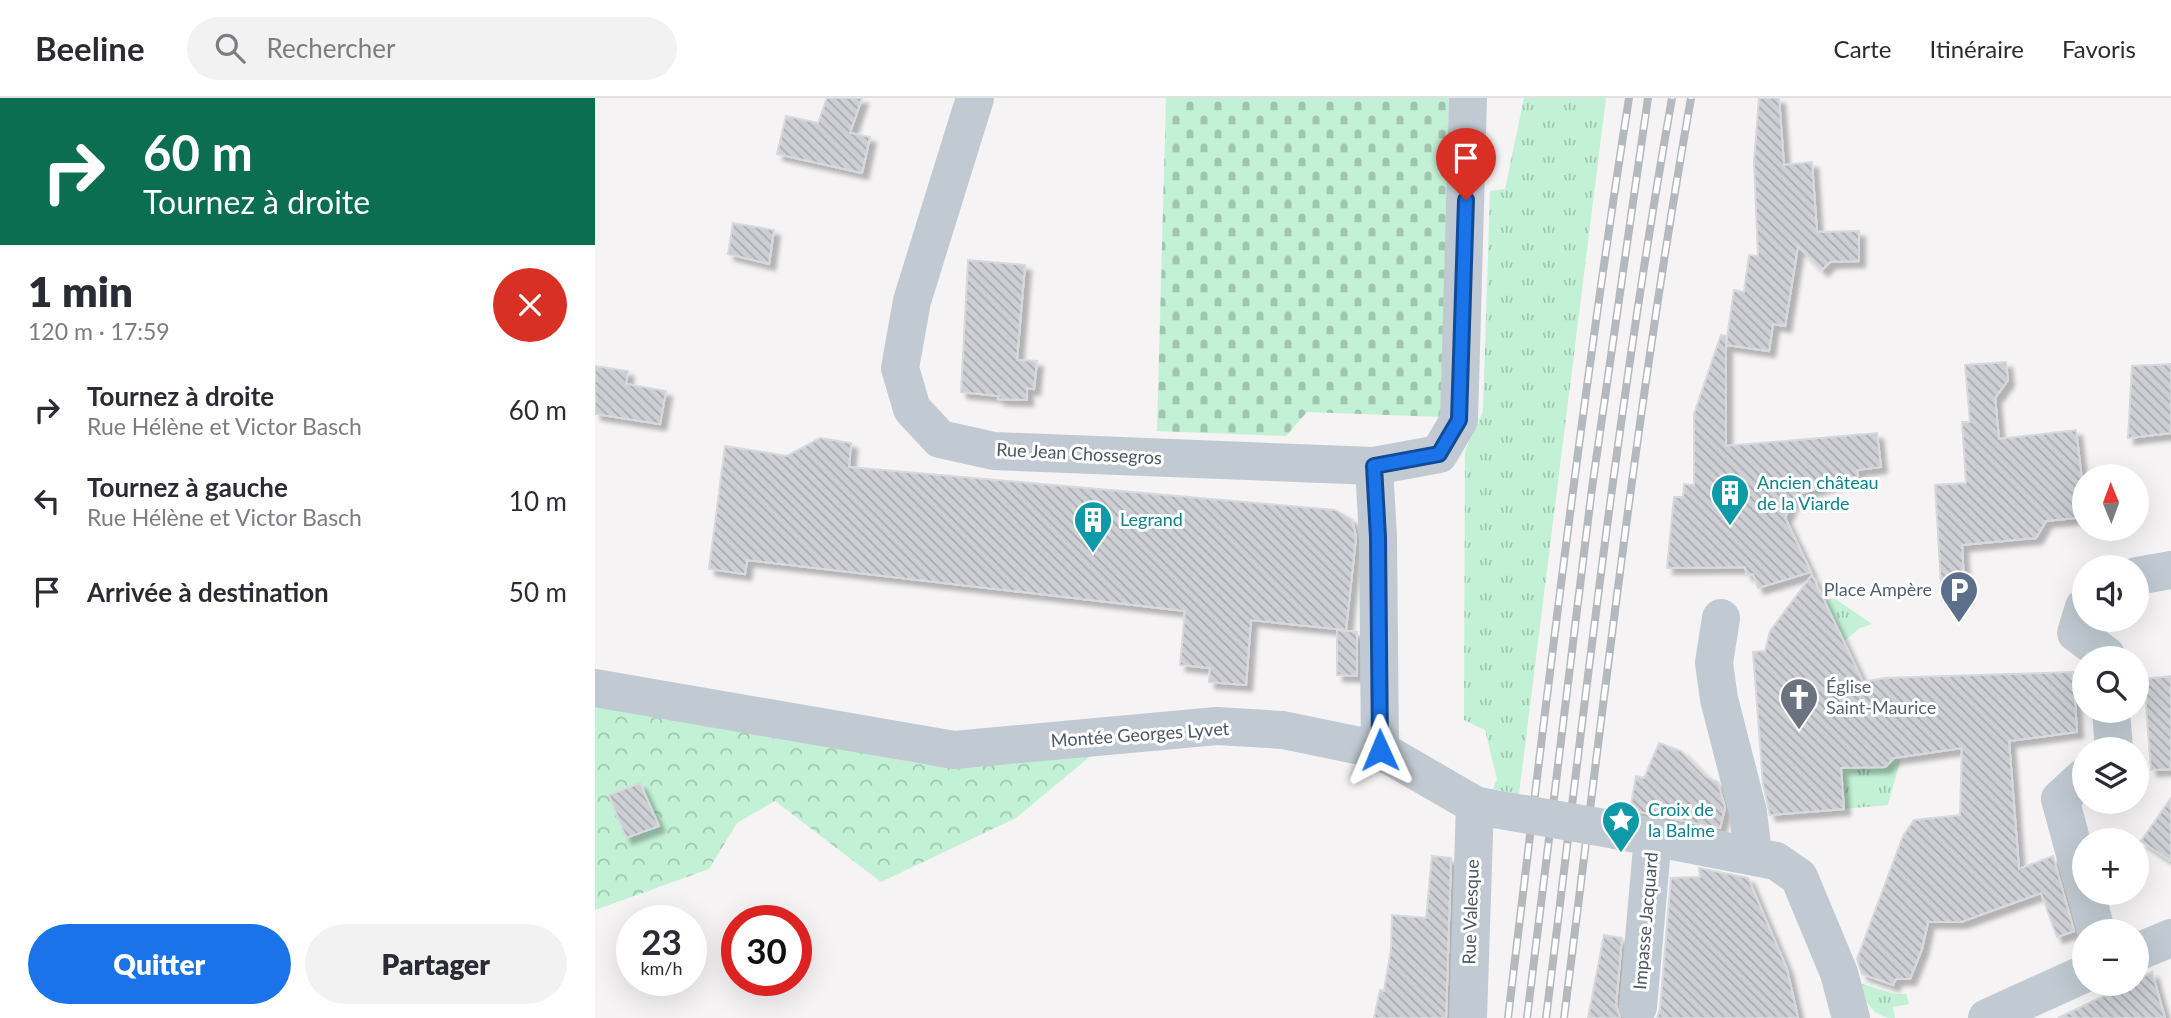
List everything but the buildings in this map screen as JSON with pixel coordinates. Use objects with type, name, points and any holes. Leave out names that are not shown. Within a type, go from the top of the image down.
[{"type":"street","name":"Rue Jean Chossegros","points":[[975,98],[912,301],[899,368],[912,409],[940,439],[994,451],[1374,466],[1439,454],[1459,420],[1468,98]]},
{"type":"street","points":[[1374,466],[1378,537],[1380,750]]},
{"type":"street","points":[[2149,574],[2171,570]]},
{"type":"street","points":[[1721,618],[1714,663],[1719,699],[1748,812],[1753,855],[1776,860],[1799,877],[1839,973],[1851,1018]]},
{"type":"street","points":[[2076,632],[2094,646]]},
{"type":"street","name":"Montée Georges Lyvet","points":[[595,688],[954,750],[1217,726],[1283,730],[1380,750],[1482,807],[1753,855]]},
{"type":"street","points":[[2072,788],[2060,799],[2072,843]]},
{"type":"street","name":"Rue Valesque","points":[[1468,1018],[1482,807]]},
{"type":"street","name":"Impasse Jacquard","points":[[1638,1007],[1653,836]]},
{"type":"street","points":[[2149,947],[2171,938]]},
{"type":"street","points":[[1987,1018],[2072,979]]},
{"type":"green space","points":[[1166,98],[1449,98],[1441,417],[1307,412],[1286,436],[1157,431]]},
{"type":"green space","points":[[1524,98],[1606,98],[1519,794],[1493,789],[1497,779],[1485,730],[1464,720],[1465,451],[1483,411],[1490,191],[1505,189]]},
{"type":"green space","points":[[1834,598],[1872,624],[1860,628],[1844,641],[1825,601]]},
{"type":"green space","points":[[595,700],[926,765],[1105,744],[1016,818],[881,882],[775,801],[737,823],[709,869],[595,910]]},
{"type":"green space","points":[[1905,743],[1888,805],[1844,809],[1841,761],[1885,767]]},
{"type":"green space","points":[[1859,983],[1894,994],[1906,994],[1909,1004],[1893,1007],[1895,1018],[1881,1015],[1871,1008]]},
{"type":"railway","points":[[1508,1018],[1579,443],[1629,98]]},
{"type":"railway","points":[[1527,1018],[1592,488],[1648,98]]},
{"type":"railway","points":[[1546,1018],[1618,442],[1672,98]]},
{"type":"railway","points":[[1564,1018],[1637,442],[1691,98]]},
{"type":"place","name":"Ancien château de la Viarde","points":[[1730,527]]},
{"type":"place","name":"Legrand","points":[[1093,554]]},
{"type":"place","name":"Place Ampère","points":[[1959,624]]},
{"type":"place","name":"Église Saint-Maurice","points":[[1799,731]]},
{"type":"place","name":"Croix de la Balme","points":[[1621,854]]},
{"type":"route","points":[[1380,750],[1378,537],[1374,466],[1439,454],[1459,420],[1466,200]]}]
